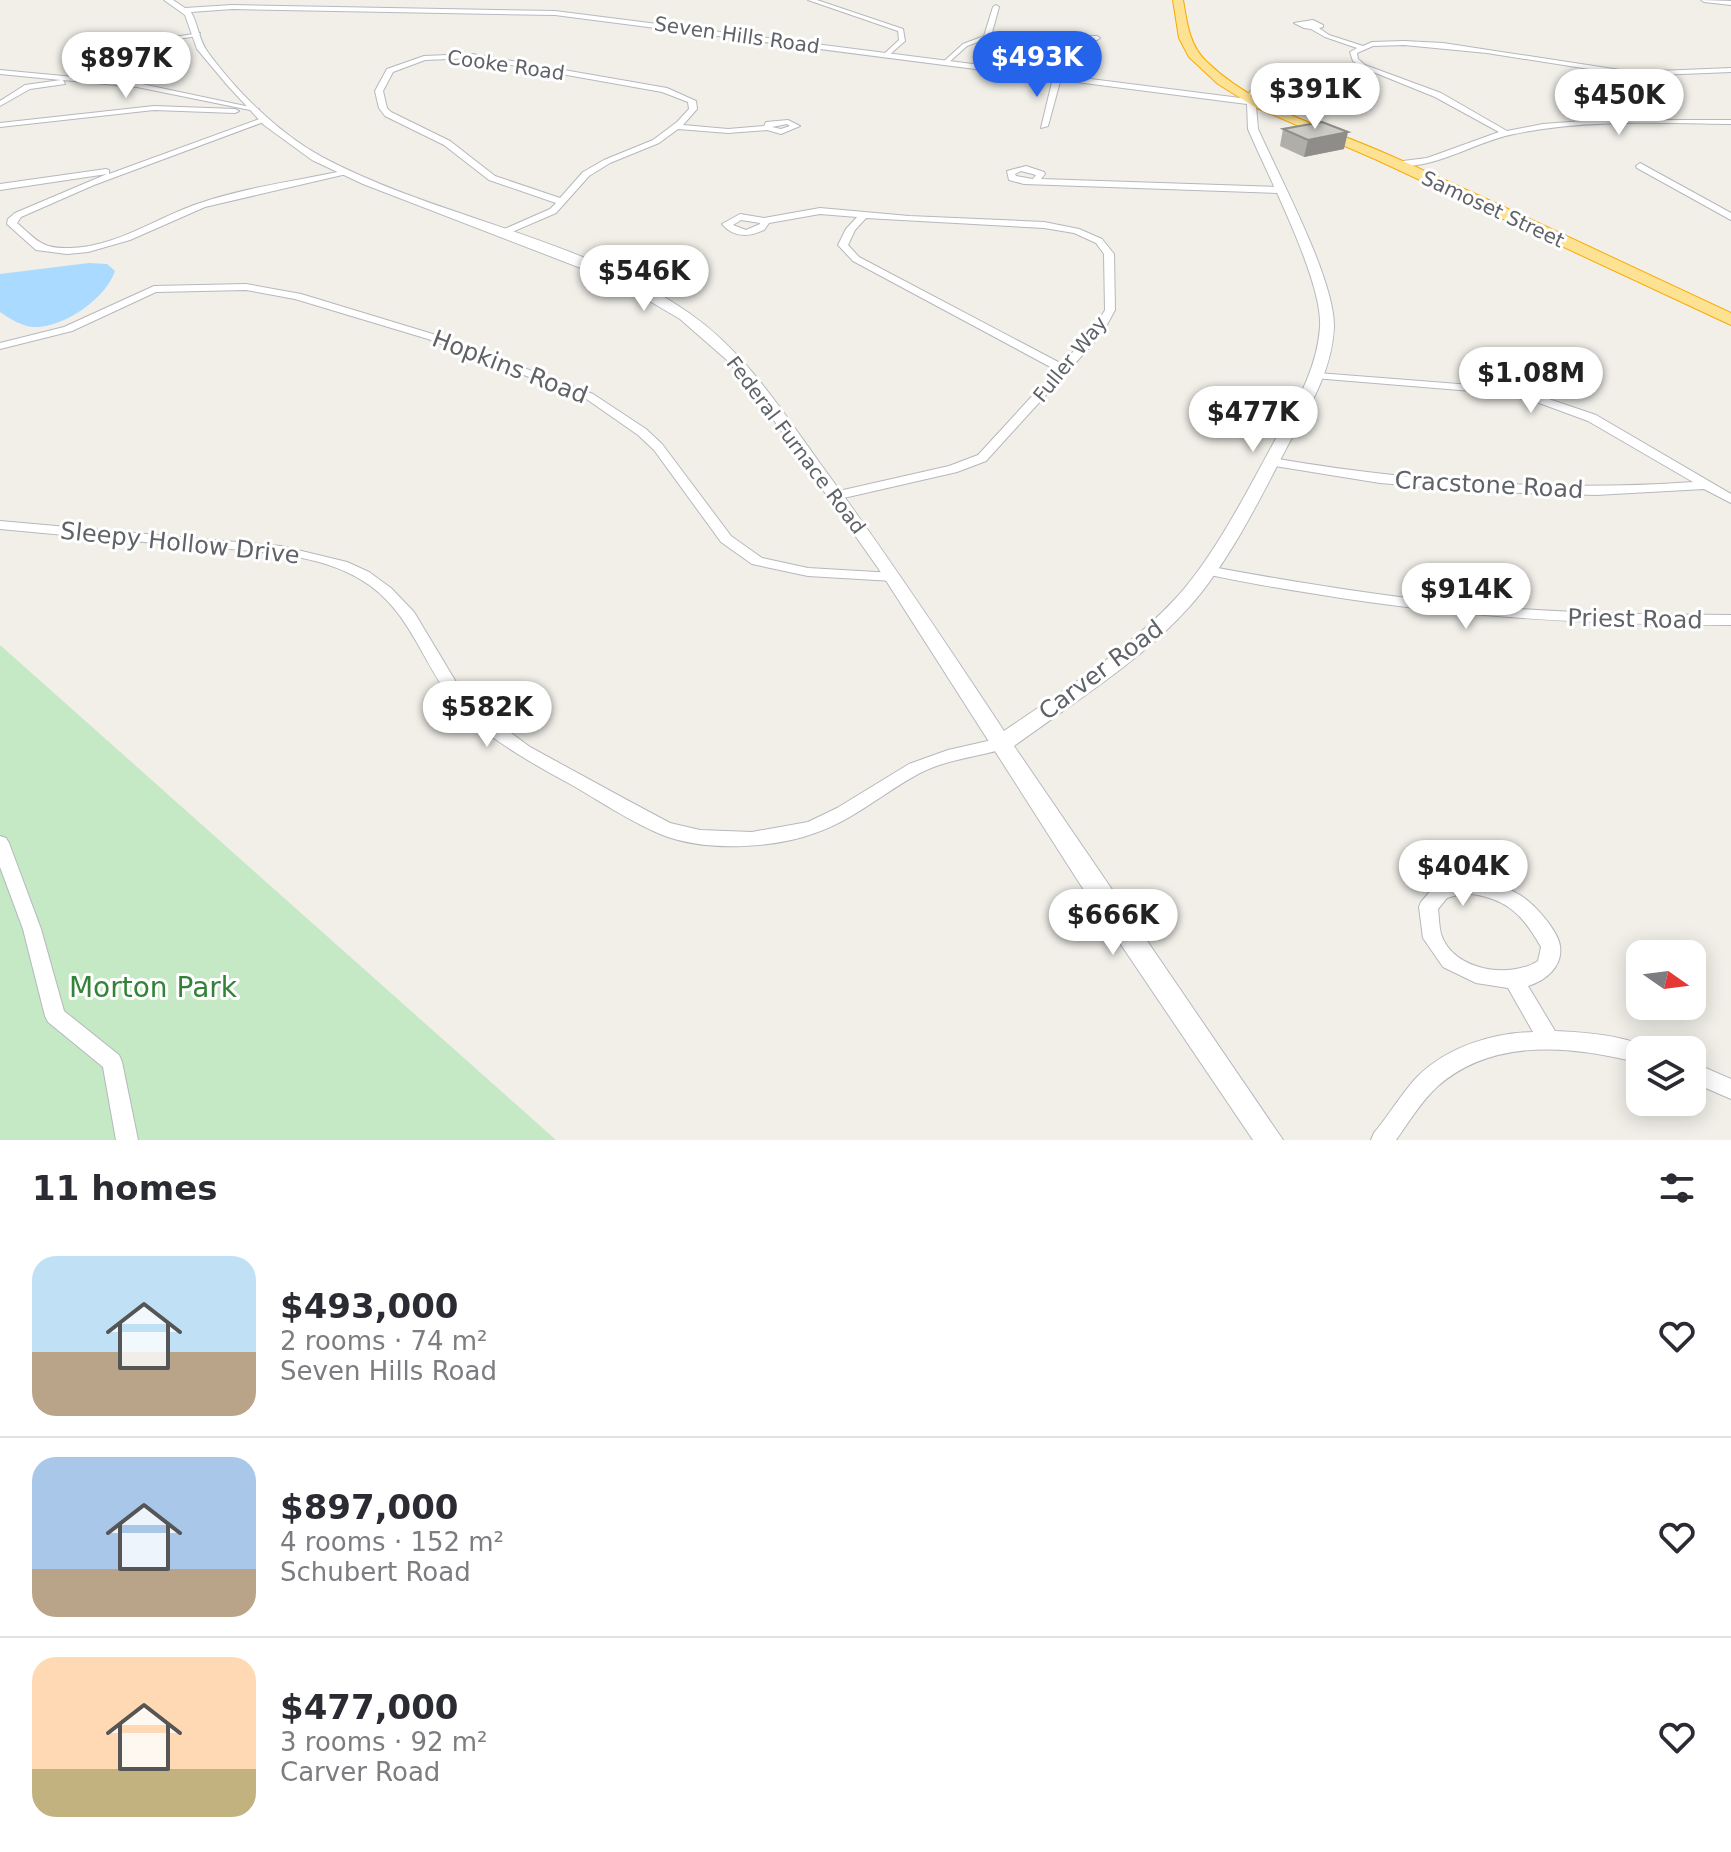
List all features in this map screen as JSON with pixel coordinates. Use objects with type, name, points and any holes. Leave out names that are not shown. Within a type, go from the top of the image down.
[{"type":"highway","points":[[1178,0],[1181,33],[1187,46],[1223,82],[1254,96]]},
{"type":"highway","points":[[1186,0],[1189,30],[1197,47],[1254,96]]},
{"type":"highway","name":"Samoset Street","points":[[1254,96],[1282,106],[1731,320]]},
{"type":"highway","name":"Samoset Street","points":[[1254,96],[1731,313]]},
{"type":"street","points":[[811,0],[901,30],[902,41],[886,55]]},
{"type":"street","points":[[1704,0],[1731,3]]},
{"type":"street","points":[[171,2],[217,7]]},
{"type":"street","points":[[171,2],[186,11]]},
{"type":"street","name":"Seven Hills Road","points":[[186,11],[217,7],[555,13],[1057,78],[1254,96]]},
{"type":"street","points":[[987,38],[996,7]]},
{"type":"street","name":"Federal Furnace Road","points":[[186,11],[198,34],[201,49],[260,114],[292,143],[347,173],[622,279],[685,316],[733,358],[761,392],[893,577],[1088,877],[1269,1140]]},
{"type":"street","points":[[1314,28],[1327,36],[1361,47],[1404,44],[1475,49],[1633,74],[1731,70]]},
{"type":"street","points":[[164,39],[198,34]]},
{"type":"street","points":[[945,63],[965,45],[987,38],[1097,38]]},
{"type":"street","points":[[1361,47],[1353,55],[1363,66],[1438,95],[1506,133]]},
{"type":"street","name":"Cooke Road","points":[[562,202],[492,178],[447,143],[392,117],[383,108],[380,96],[385,76],[399,66],[424,58],[448,55],[481,57],[679,94],[690,99],[694,105],[679,127]]},
{"type":"street","points":[[0,72],[149,87],[260,114]]},
{"type":"street","points":[[0,82],[48,75]]},
{"type":"street","points":[[0,104],[48,75]]},
{"type":"street","points":[[28,87],[82,78]]},
{"type":"street","points":[[1044,126],[1057,78]]},
{"type":"street","name":"Carver Road","points":[[1001,744],[1154,632],[1184,601],[1207,570],[1272,462],[1318,376],[1327,326],[1323,297],[1313,266],[1253,129],[1250,111],[1254,96]]},
{"type":"street","points":[[0,125],[154,108],[260,114]]},
{"type":"street","points":[[260,114],[18,215],[12,224],[40,249],[61,251],[87,248],[139,235],[182,213],[216,201],[347,173]]},
{"type":"street","points":[[1412,168],[1506,133],[1599,122],[1731,122]]},
{"type":"street","points":[[505,232],[540,219],[562,202],[589,171],[649,147],[679,127],[728,131],[767,128]]},
{"type":"street","points":[[1412,168],[1454,158],[1468,146]]},
{"type":"street","points":[[1640,166],[1731,217]]},
{"type":"street","points":[[0,187],[136,167]]},
{"type":"street","points":[[1037,179],[1279,190]]},
{"type":"street","name":"Fuller Way","points":[[764,221],[812,211],[1056,226],[1084,233],[1099,241],[1109,254],[1110,310],[1099,330],[982,458],[953,469],[835,496]]},
{"type":"street","points":[[864,215],[843,245],[856,259],[1065,370]]},
{"type":"street","name":"Hopkins Road","points":[[0,346],[58,333],[139,295],[168,287],[265,289],[347,311],[511,364],[589,396],[642,432],[658,447],[680,472],[726,539],[757,561],[808,572],[893,577]]},
{"type":"street","points":[[1318,376],[1484,389],[1533,397],[1592,418],[1731,499]]},
{"type":"street","name":"Cracstone Road","points":[[1272,462],[1394,481],[1509,491],[1622,490],[1706,485]]},
{"type":"street","name":"Sleepy Hollow Drive","points":[[0,525],[281,550],[342,565],[364,575],[386,591],[409,615],[453,691],[474,714],[524,751],[621,805],[666,829],[700,837],[752,839],[811,828],[843,813],[915,768],[948,756],[1001,744]]},
{"type":"street","name":"Priest Road","points":[[1207,570],[1319,592],[1491,614],[1596,621],[1731,620]]},
{"type":"street","points":[[0,843],[32,929],[55,1016],[112,1062],[127,1140]]},
{"type":"street","points":[[1451,887],[1478,887],[1502,894],[1533,916],[1546,935],[1549,954],[1542,970],[1535,976],[1515,982],[1484,978],[1443,953],[1428,929],[1428,907],[1433,899],[1451,887]]},
{"type":"street","points":[[1515,982],[1550,1041]]},
{"type":"street","points":[[1382,1140],[1427,1081],[1449,1063],[1476,1052],[1506,1045],[1550,1041],[1591,1043],[1626,1051]]},
{"type":"street","points":[[1706,1078],[1731,1089]]},
{"type":"green space","name":"Morton Park","points":[[0,645],[556,1140],[0,1140]]},
{"type":"water","points":[[89,263],[107,264],[115,271],[94,301],[71,316],[47,326],[35,327],[21,324],[0,312],[0,274]]},
{"type":"building","points":[[1322,122],[1348,132],[1308,140],[1283,129]]}]
